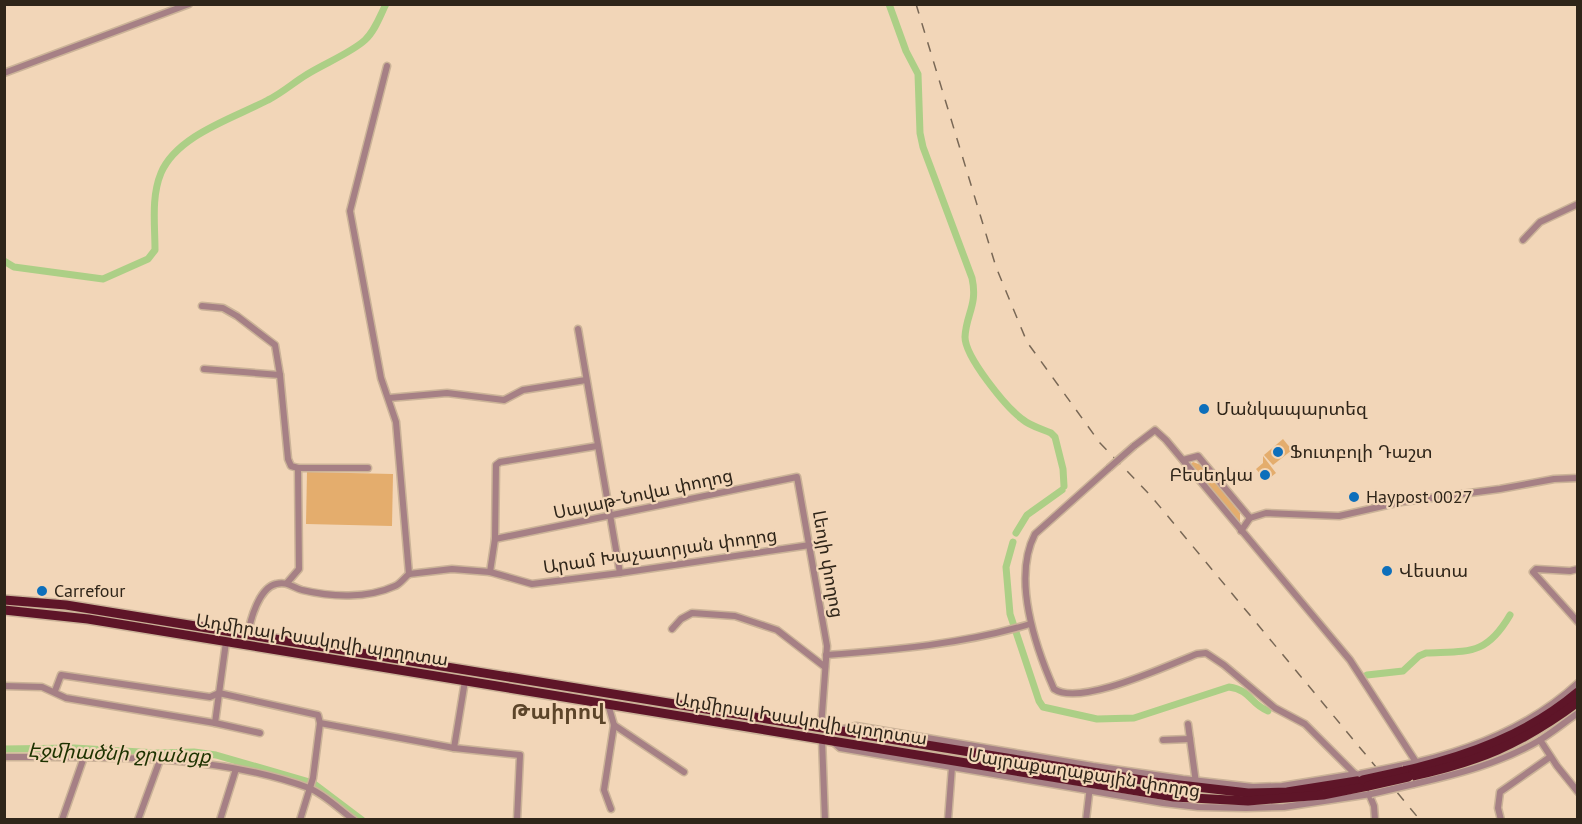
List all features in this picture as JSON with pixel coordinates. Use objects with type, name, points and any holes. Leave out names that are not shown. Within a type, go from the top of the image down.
[{"type":"highway","name":"Ադմիրալ Իսակովի պողոտա","points":[[4,600],[66,605],[248,635],[825,736],[1090,788],[1248,801],[1323,795],[1478,759],[1530,736],[1578,702]]},
{"type":"highway","name":"Ադմիրալ Իսակովի պողոտա","points":[[4,610],[88,619],[608,704],[825,736],[836,731],[1248,793],[1287,792],[1364,784]]},
{"type":"highway","name":"Ադմիրալ Իսակովի պողոտա","points":[[1406,774],[1500,742],[1527,728],[1578,692]]},
{"type":"street","points":[[4,73],[189,4]]},
{"type":"street","points":[[248,635],[266,588],[275,584],[287,583],[301,590],[356,596],[396,586],[409,574],[396,422],[381,378],[350,211],[387,66]]},
{"type":"street","points":[[1523,240],[1540,222],[1578,204]]},
{"type":"street","points":[[202,306],[223,308],[254,328],[274,345],[280,375],[288,459],[291,466],[298,468],[368,468]]},
{"type":"street","points":[[578,329],[620,573]]},
{"type":"street","points":[[204,369],[280,375]]},
{"type":"street","points":[[389,398],[447,393],[504,400],[523,390],[586,380]]},
{"type":"street","points":[[1375,819],[1374,806],[1364,784],[1305,724],[1275,708],[1224,665],[1206,653],[1197,654],[1101,691],[1059,693],[1053,689],[1030,624],[1026,565],[1028,548],[1035,534],[1155,430],[1183,460],[1350,660],[1416,762]]},
{"type":"street","points":[[490,572],[495,539],[495,466],[500,462],[597,446]]},
{"type":"street","points":[[1183,460],[1198,456],[1250,518]]},
{"type":"street","points":[[287,583],[299,569],[298,468]]},
{"type":"street","name":"Սայաթ-Նովա փողոց","points":[[495,539],[797,477]]},
{"type":"street","name":"Լեոյի փողոց","points":[[797,477],[826,646],[825,819]]},
{"type":"street","points":[[1241,531],[1250,518],[1266,513],[1339,516],[1401,502],[1500,489],[1554,479],[1578,478]]},
{"type":"street","name":"Արամ Խաչատրյան փողոց","points":[[409,574],[452,570],[490,572],[532,584],[810,545]]},
{"type":"street","points":[[1578,569],[1570,571],[1536,569],[1533,571],[1578,622]]},
{"type":"street","points":[[672,629],[681,619],[692,613],[735,616],[777,630],[825,668]]},
{"type":"street","points":[[826,655],[908,649],[1030,624]]},
{"type":"street","points":[[215,723],[226,642]]},
{"type":"street","points":[[55,691],[61,675],[210,697],[219,693],[318,715],[320,723],[313,778],[300,819]]},
{"type":"street","points":[[454,748],[465,681]]},
{"type":"street","points":[[1406,774],[1416,762],[1484,742],[1516,727],[1541,712],[1578,683]]},
{"type":"street","points":[[4,686],[42,687],[66,698],[215,723],[260,733]]},
{"type":"street","points":[[608,704],[614,725],[604,790],[611,809]]},
{"type":"street","points":[[1364,784],[1406,774],[1463,773],[1484,766],[1540,740],[1578,713]]},
{"type":"street","points":[[320,723],[454,748],[520,755],[518,819]]},
{"type":"street","points":[[1188,724],[1196,784]]},
{"type":"street","points":[[614,725],[684,772]]},
{"type":"street","name":"Մայրաքաղաքային փողոց","points":[[825,736],[840,748],[1090,788]]},
{"type":"street","points":[[1163,740],[1190,739]]},
{"type":"street","points":[[1540,740],[1550,757],[1578,792]]},
{"type":"street","points":[[4,757],[84,757],[215,765],[311,789],[354,819]]},
{"type":"street","points":[[62,819],[84,757]]},
{"type":"street","points":[[1501,819],[1498,808],[1500,792],[1550,757]]},
{"type":"street","points":[[138,819],[160,760]]},
{"type":"street","points":[[948,819],[952,767]]},
{"type":"street","points":[[220,819],[236,769]]},
{"type":"street","points":[[1086,819],[1092,769]]},
{"type":"shaded area","name":"Ֆուտբոլի Դաշտ","points":[[1283,439],[1292,450],[1273,465],[1264,455]]},
{"type":"shaded area","points":[[1263,456],[1276,473],[1266,481],[1256,469],[1263,463]]},
{"type":"shaded area","points":[[1193,462],[1201,465],[1240,513],[1240,524],[1191,468]]},
{"type":"shaded area","points":[[307,472],[393,474],[392,526],[306,524]]},
{"type":"waterway","points":[[4,261],[14,267],[103,279],[148,259],[155,250],[154,211],[158,182],[169,160],[180,148],[208,129],[273,97],[359,45],[372,32],[386,4]]},
{"type":"waterway","points":[[889,4],[906,51],[918,74],[920,133],[923,147],[972,278],[974,295],[966,329],[967,346],[979,369],[1015,413],[1029,424],[1055,437],[1063,469],[1064,486]]},
{"type":"waterway","points":[[1016,533],[1027,515],[1062,490]]},
{"type":"waterway","points":[[1013,542],[1006,567],[1010,614],[1043,707],[1097,719],[1134,718],[1229,687],[1242,691],[1257,705],[1268,711]]},
{"type":"waterway","points":[[1367,675],[1403,671],[1419,656],[1426,653],[1475,649],[1493,638],[1510,615]]},
{"type":"waterway","name":"Էջմիածնի ջրանցք","points":[[4,749],[74,748],[157,753],[194,752],[216,755],[313,783],[362,820]]},
{"type":"railway","points":[[916,4],[996,267],[1027,342],[1100,443],[1151,496],[1420,820]]},
{"type":"place","name":"Մանկապարտեզ","points":[[1204,409]]},
{"type":"place","name":"Ֆուտբոլի Դաշտ","points":[[1278,452]]},
{"type":"place","name":"Բեսեդկա","points":[[1265,475]]},
{"type":"place","name":"Haypost 0027","points":[[1354,497]]},
{"type":"place","name":"Վեստա","points":[[1387,571]]},
{"type":"place","name":"Carrefour","points":[[42,591]]},
{"type":"district","name":"Թաիրով","points":[[558,712]]}]
